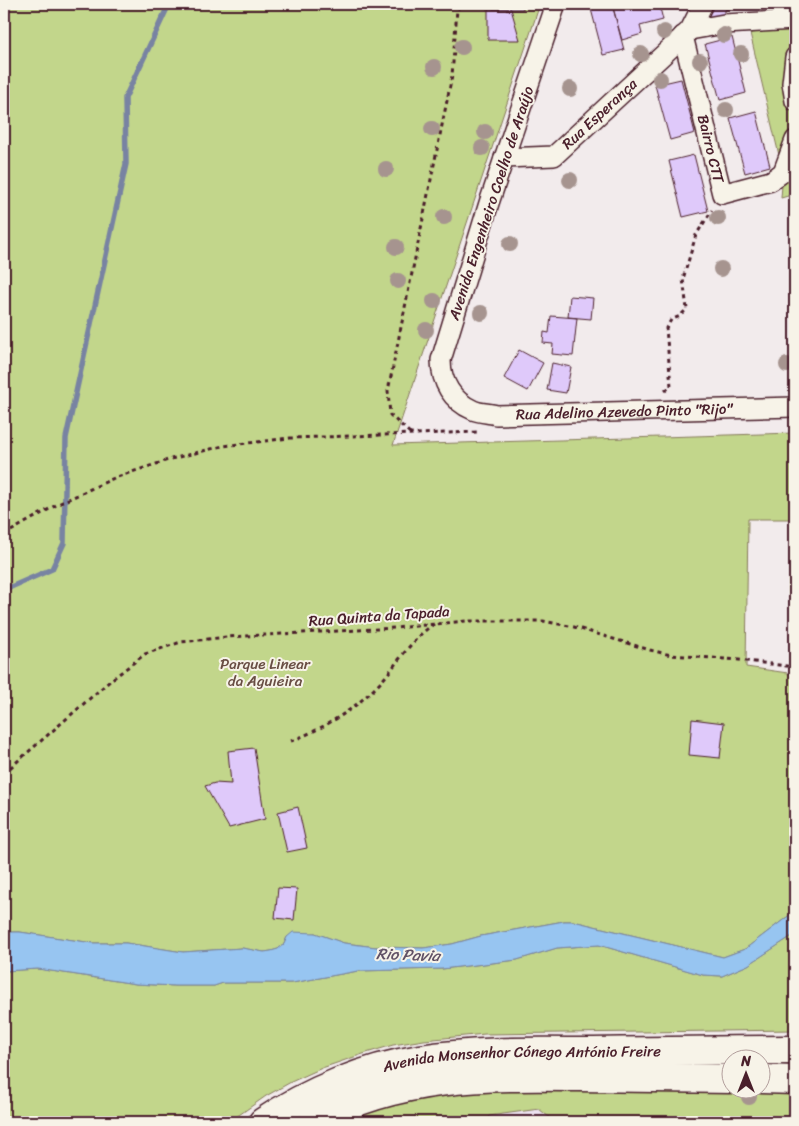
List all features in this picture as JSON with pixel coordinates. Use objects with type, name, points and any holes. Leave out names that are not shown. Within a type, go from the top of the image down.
[{"type":"main road","name":"Avenida Monsenhor Cónego António Freire","points":[[263,1122],[309,1095],[353,1076],[419,1059],[495,1052],[795,1050]]},
{"type":"main road","name":"Avenida Monsenhor Cónego António Freire","points":[[313,1122],[378,1093],[450,1080],[510,1076],[722,1079]]},
{"type":"main road","points":[[772,1080],[795,1080]]},
{"type":"street","name":"Avenida Engenheiro Coelho de Araújo","points":[[457,400],[446,387],[441,373],[441,360],[504,158],[556,4]]},
{"type":"street","points":[[686,33],[703,4]]},
{"type":"street","points":[[686,33],[724,24],[795,20]]},
{"type":"street","name":"Rua Esperança","points":[[504,158],[554,156],[686,33]]},
{"type":"street","name":"Bairro CTT","points":[[686,33],[722,194],[771,181],[783,172],[795,140]]},
{"type":"street","points":[[795,57],[792,83],[795,101]]},
{"type":"street","name":"Rua Adelino Azevedo Pinto \"Rijo\"","points":[[457,400],[473,410],[496,415],[795,407]]},
{"type":"path","points":[[410,434],[390,415],[388,391],[452,76],[458,9],[463,4]]},
{"type":"path","points":[[660,397],[671,386],[666,328],[671,320],[680,316],[687,309],[683,279],[696,235],[722,194]]},
{"type":"path","points":[[4,535],[58,504],[114,478],[171,459],[223,446],[290,438]]},
{"type":"path","name":"Rua Quinta da Tapada","points":[[4,773],[111,680],[146,654],[181,642],[227,637],[435,624],[510,620],[544,621],[574,627],[671,655],[739,660],[795,667]]},
{"type":"path","points":[[291,741],[320,728],[351,710],[380,684],[416,638],[435,624]]},
{"type":"shaded area","points":[[540,1109],[555,1122],[485,1122],[489,1116]]},
{"type":"green space","name":"Parque Linear da Aguieira","points":[[4,4],[540,4],[393,445],[795,433],[795,519],[748,519],[746,667],[795,674],[795,911],[745,949],[723,957],[573,921],[564,921],[481,936],[452,944],[423,948],[376,947],[344,943],[315,933],[287,937],[284,944],[278,949],[264,952],[242,948],[183,952],[126,943],[93,943],[20,932],[4,932]]},
{"type":"green space","points":[[795,26],[795,194],[781,198],[783,172],[750,33]]},
{"type":"green space","points":[[795,934],[795,1030],[485,1034],[424,1040],[393,1045],[322,1068],[266,1096],[229,1122],[4,1122],[4,971],[38,969],[136,984],[175,986],[214,986],[223,983],[292,983],[358,971],[442,969],[517,960],[557,948],[599,945],[703,975],[722,976],[748,965]]},
{"type":"green space","points":[[677,1087],[722,1089],[722,1098],[772,1098],[772,1092],[795,1093],[795,1122],[555,1122],[539,1109],[489,1116],[485,1122],[337,1122],[376,1106],[456,1092]]},
{"type":"water","name":"Rio Pavia","points":[[795,911],[795,934],[748,965],[722,976],[703,975],[599,945],[557,948],[517,960],[442,969],[358,971],[292,983],[223,983],[214,986],[175,986],[136,984],[38,969],[4,971],[4,932],[20,932],[93,943],[126,943],[183,952],[242,948],[264,952],[278,949],[293,932],[315,933],[344,943],[376,947],[423,948],[452,944],[481,936],[564,921],[573,921],[723,957],[745,949]]},
{"type":"building","points":[[493,4],[523,4],[523,9],[493,9]]},
{"type":"building","points":[[612,4],[624,50],[603,55],[591,9]]},
{"type":"building","points":[[612,4],[659,4],[663,20],[640,26],[642,34],[622,40]]},
{"type":"building","points":[[712,4],[747,4],[725,10],[725,14],[710,21],[707,20],[707,16]]},
{"type":"building","points":[[488,9],[511,9],[520,40],[488,40]]},
{"type":"building","points":[[732,37],[746,93],[720,100],[705,44]]},
{"type":"building","points":[[681,79],[695,133],[670,140],[655,85]]},
{"type":"building","points":[[756,111],[770,166],[745,173],[730,118]]},
{"type":"building","points":[[694,155],[708,211],[683,217],[669,161]]},
{"type":"building","points":[[570,296],[593,298],[591,319],[568,317]]},
{"type":"building","points":[[551,316],[577,318],[573,356],[552,354],[553,344],[543,343],[544,332],[549,333]]},
{"type":"building","points":[[519,350],[543,363],[528,391],[504,378]]},
{"type":"building","points":[[552,363],[571,367],[566,393],[547,390]]},
{"type":"building","points":[[692,719],[724,723],[720,758],[689,755]]},
{"type":"building","points":[[254,748],[265,819],[229,828],[205,786],[215,783],[231,784],[228,751]]},
{"type":"building","points":[[298,807],[307,848],[287,852],[278,812]]},
{"type":"building","points":[[278,888],[297,889],[294,920],[275,918]]},
{"type":"waterway","points":[[4,590],[52,569],[64,543],[66,438],[126,164],[125,98],[169,4]]}]
